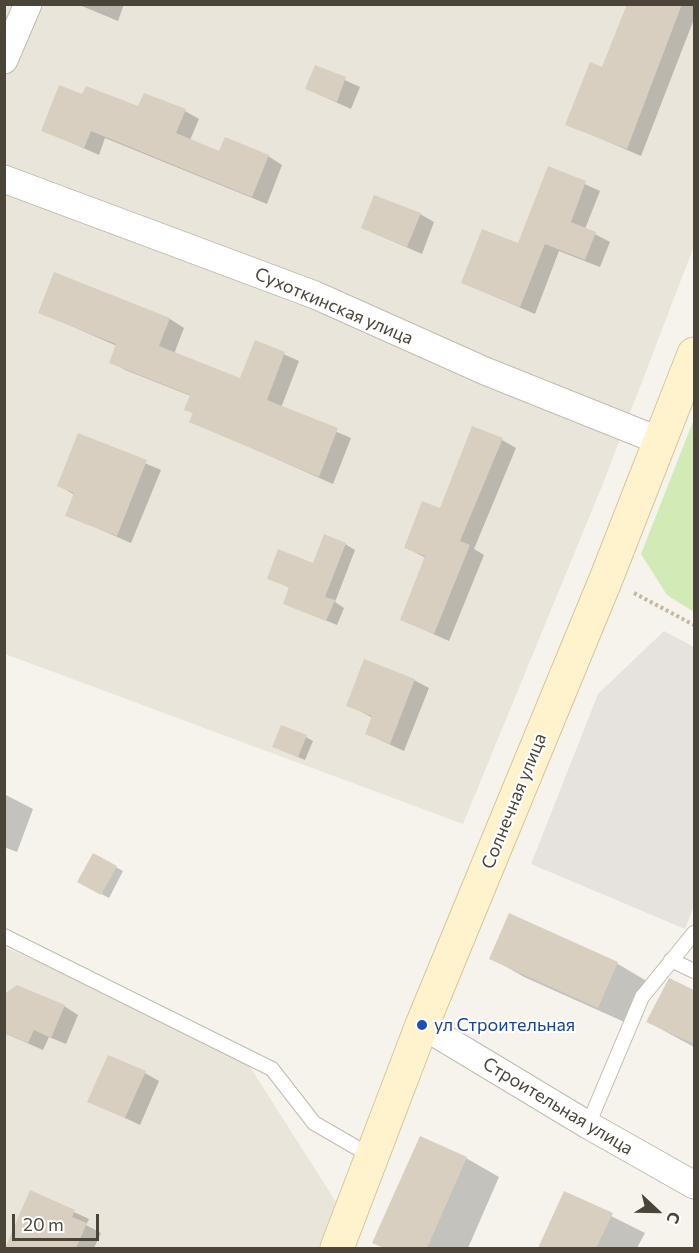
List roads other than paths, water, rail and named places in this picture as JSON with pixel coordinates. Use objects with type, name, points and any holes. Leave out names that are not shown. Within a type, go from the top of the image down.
[{"type":"street","points":[[4,60],[28,4]]},
{"type":"street","name":"Сухоткинская улица","points":[[4,179],[315,295],[485,371],[660,441]]},
{"type":"street","name":"Солнечная улица","points":[[337,1248],[422,1025],[606,579],[694,354]]},
{"type":"street","name":"Строительная улица","points":[[422,1025],[588,1125],[694,1185]]},
{"type":"lane","points":[[588,1125],[642,997],[694,933]]},
{"type":"lane","points":[[4,936],[272,1069],[314,1123],[372,1156]]},
{"type":"lane","points":[[670,960],[694,970]]},
{"type":"place","name":"ул Строительная","points":[[422,1025]]}]
